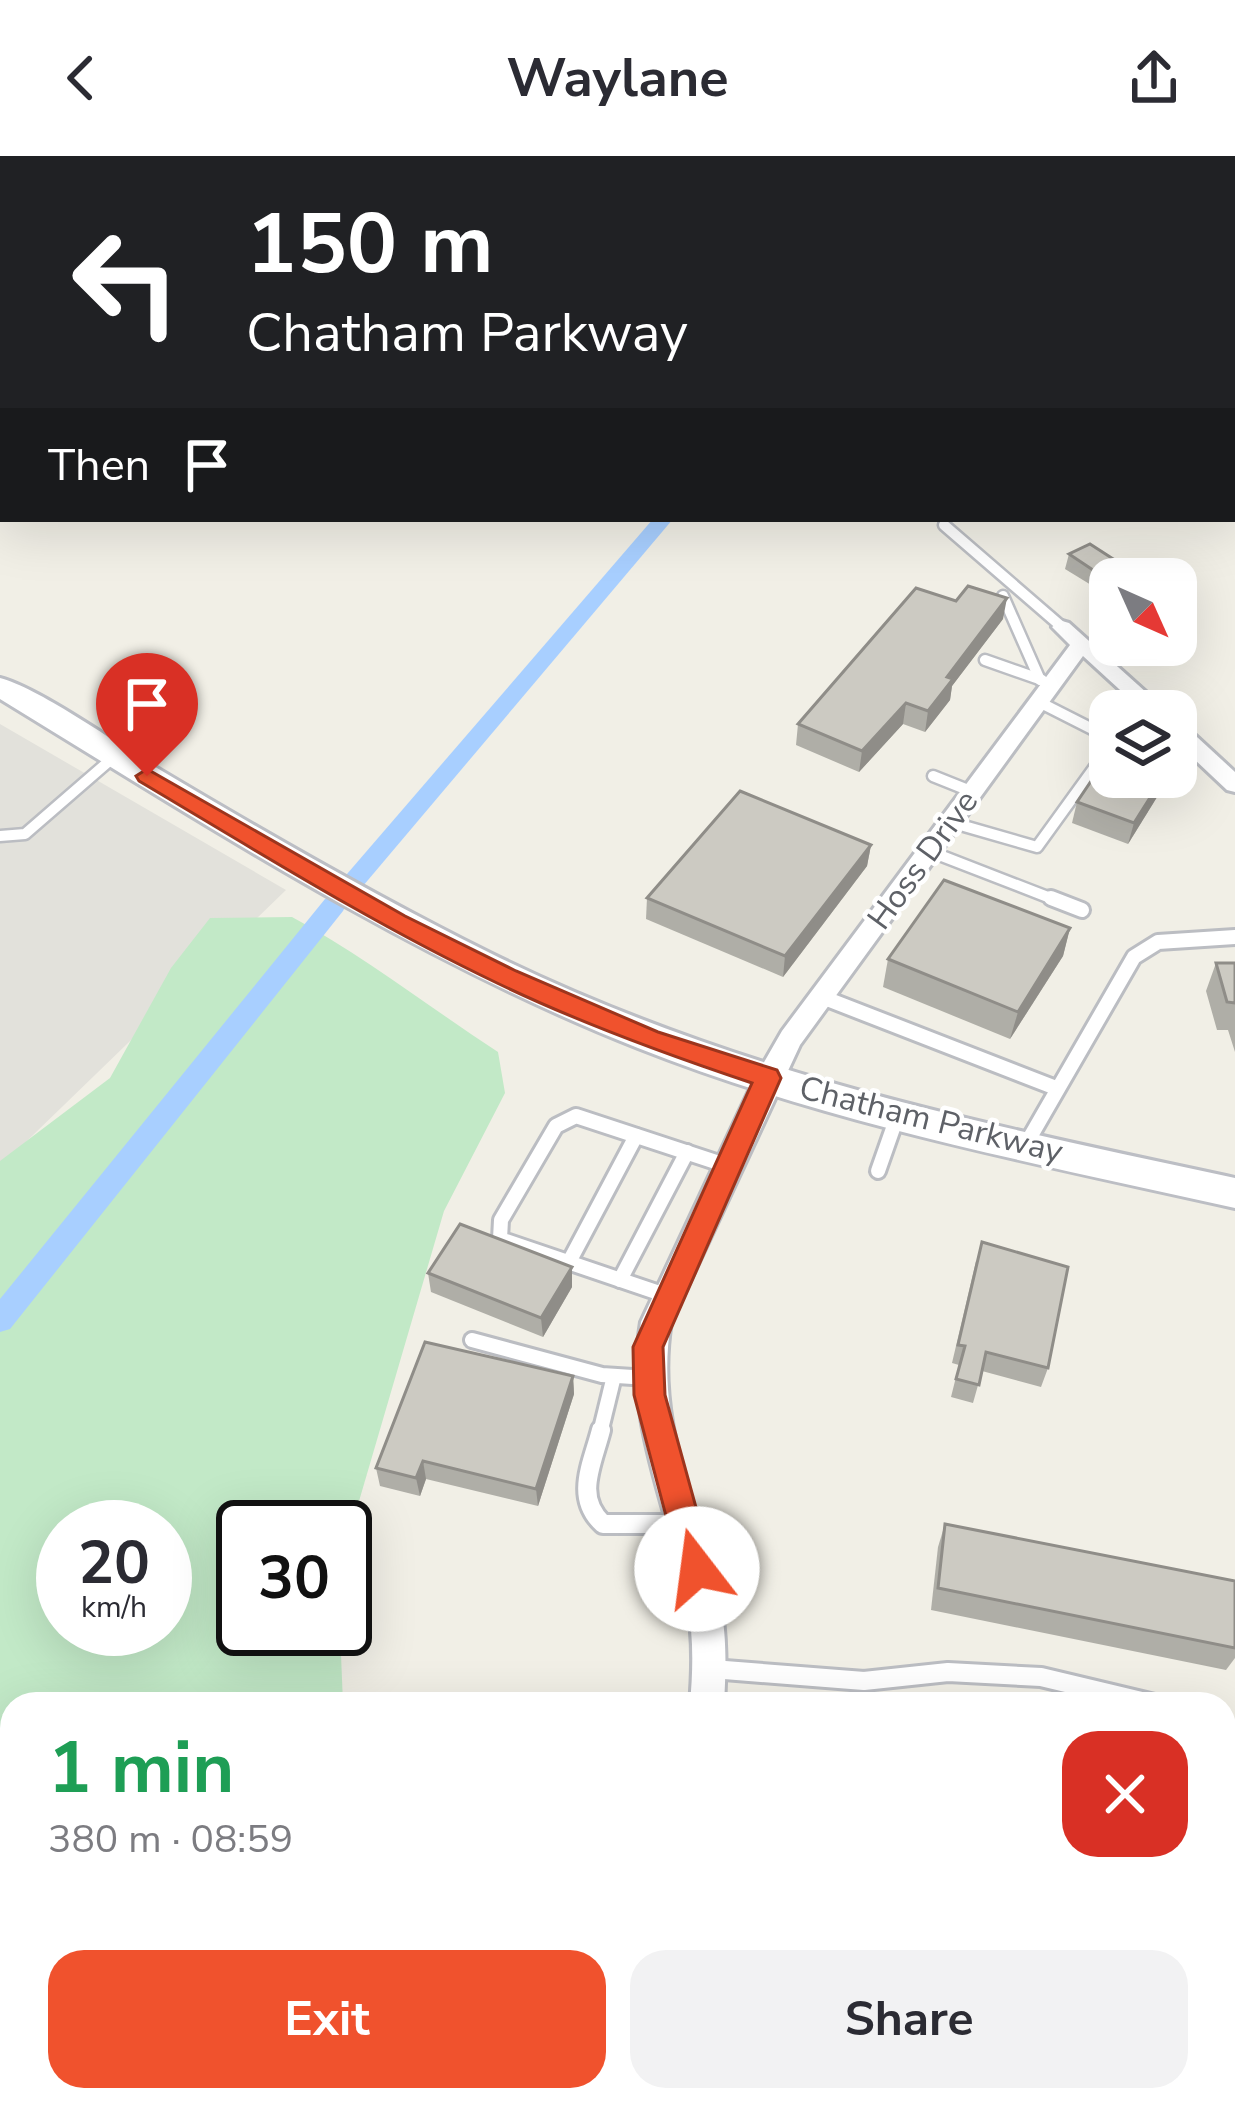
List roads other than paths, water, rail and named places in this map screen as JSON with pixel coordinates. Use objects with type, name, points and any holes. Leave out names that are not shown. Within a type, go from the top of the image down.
[{"type":"main road","name":"Chatham Parkway","points":[[0,687],[397,922],[507,978],[649,1039],[896,1117],[1235,1193]]},
{"type":"street","name":"Hoss Drive","points":[[648,1378],[648,1347],[668,1296],[768,1078],[973,792],[1044,688],[1072,635]]},
{"type":"street","points":[[1072,635],[1133,690]]},
{"type":"street","points":[[1197,750],[1235,785]]},
{"type":"street","points":[[648,1378],[709,1613],[709,1692]]},
{"type":"lane","points":[[944,525],[1072,635]]},
{"type":"lane","points":[[1003,596],[1044,688]]},
{"type":"lane","points":[[985,659],[1044,688],[1089,725]]},
{"type":"lane","points":[[0,836],[25,834],[115,756]]},
{"type":"lane","points":[[950,822],[1037,847],[1089,772]]},
{"type":"lane","points":[[932,776],[973,792]]},
{"type":"lane","points":[[929,851],[1082,910]]},
{"type":"lane","points":[[1024,1145],[1134,957],[1158,942],[1235,937]]},
{"type":"lane","points":[[822,997],[1056,1088]]},
{"type":"lane","points":[[668,1296],[500,1239],[502,1220],[556,1126],[576,1117],[728,1166]]},
{"type":"lane","points":[[878,1171],[896,1117]]},
{"type":"lane","points":[[568,1262],[636,1136]]},
{"type":"lane","points":[[620,1280],[687,1152]]},
{"type":"lane","points":[[472,1340],[614,1376],[648,1378]]},
{"type":"lane","points":[[614,1376],[584,1497],[589,1511],[603,1524],[685,1525]]},
{"type":"lane","points":[[712,1669],[864,1681],[948,1672],[1041,1677],[1104,1692]]},
{"type":"waterway","points":[[355,880],[660,522]]},
{"type":"waterway","points":[[0,1320],[334,905]]}]
